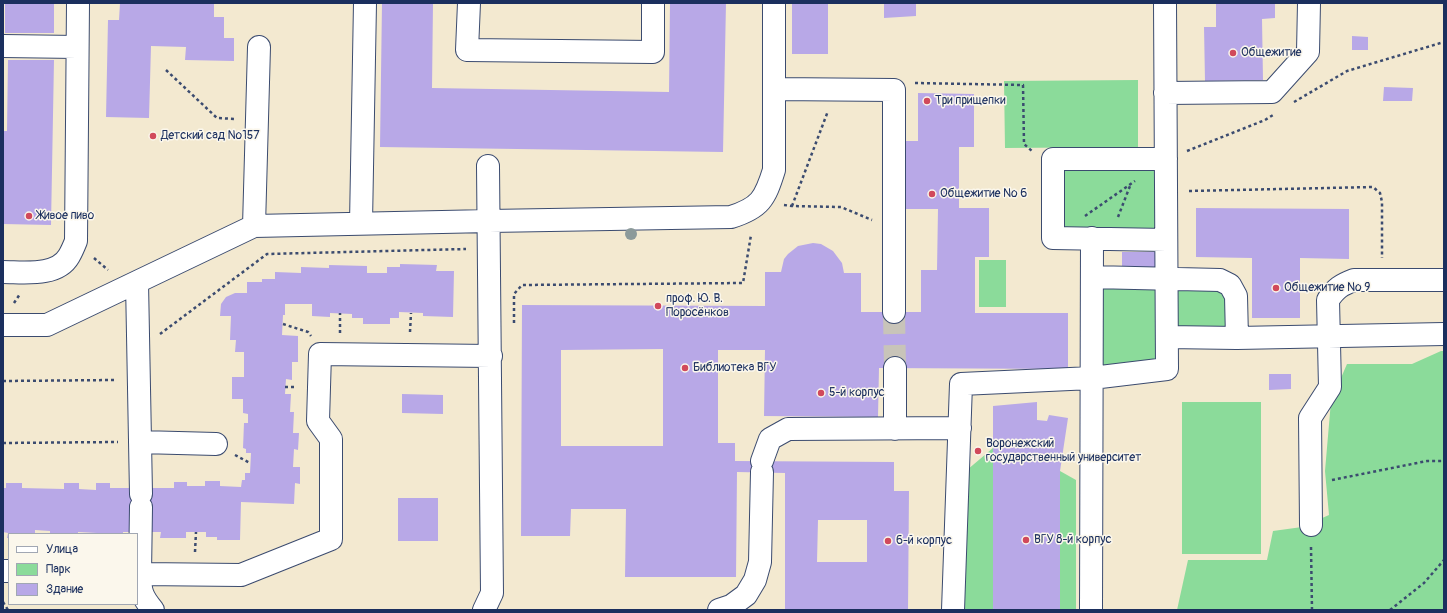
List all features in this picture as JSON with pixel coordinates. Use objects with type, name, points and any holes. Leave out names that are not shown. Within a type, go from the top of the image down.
[{"type":"street","points":[[3,272],[54,270],[69,257],[76,241],[78,3]]},
{"type":"street","points":[[361,223],[365,3]]},
{"type":"street","points":[[469,3],[468,50],[653,52],[653,3]]},
{"type":"street","points":[[3,325],[47,324],[254,226],[731,217],[747,212],[761,201],[768,188],[774,170],[774,3]]},
{"type":"street","points":[[953,610],[961,384],[1092,378],[1167,369],[1165,3]]},
{"type":"street","points":[[1165,93],[1272,92],[1308,52],[1309,3]]},
{"type":"street","points":[[3,46],[78,47]]},
{"type":"street","points":[[254,226],[259,47]]},
{"type":"street","points":[[774,89],[894,90],[894,312]]},
{"type":"street","points":[[1166,159],[1053,159],[1053,238],[1166,240]]},
{"type":"street","points":[[484,610],[492,593],[490,248],[488,166]]},
{"type":"street","points":[[1091,610],[1092,277],[1101,239]]},
{"type":"street","points":[[1092,277],[1220,280],[1230,285],[1236,296],[1236,338]]},
{"type":"street","points":[[1311,526],[1310,418],[1330,387],[1328,300],[1334,291],[1342,285],[1354,280],[1444,280]]},
{"type":"street","points":[[132,285],[138,351],[141,500],[139,574],[140,588],[145,600],[153,610]]},
{"type":"street","points":[[1167,337],[1236,338],[1444,334]]},
{"type":"street","points":[[139,574],[242,575],[331,540],[331,439],[318,421],[320,354],[491,356]]},
{"type":"street","points":[[895,368],[895,429]]},
{"type":"street","points":[[720,610],[731,606],[746,595],[755,580],[760,562],[762,467],[770,439],[788,429],[960,428]]},
{"type":"street","points":[[140,442],[216,444]]},
{"type":"path","points":[[1290,105],[1347,71],[1444,42]]},
{"type":"path","points":[[166,70],[217,118],[257,120]]},
{"type":"path","points":[[894,90],[916,82],[1023,85],[1024,144],[1035,154],[1053,159]]},
{"type":"path","points":[[792,206],[836,90]]},
{"type":"path","points":[[1166,159],[1265,120],[1277,112]]},
{"type":"path","points":[[1053,238],[1136,181]]},
{"type":"path","points":[[1101,239],[1130,185]]},
{"type":"path","points":[[1166,191],[1373,187],[1380,193],[1382,202],[1381,280]]},
{"type":"path","points":[[781,204],[792,206],[841,207],[894,230]]},
{"type":"path","points":[[514,325],[514,294],[522,284],[743,283],[751,234]]},
{"type":"path","points":[[76,241],[132,285]]},
{"type":"path","points":[[138,351],[266,254],[490,248]]},
{"type":"path","points":[[283,324],[308,332],[320,354]]},
{"type":"path","points":[[3,381],[138,380]]},
{"type":"path","points":[[3,443],[140,442]]},
{"type":"path","points":[[1331,480],[1426,461],[1444,461]]},
{"type":"path","points":[[1311,526],[1312,610]]},
{"type":"path","points":[[1390,610],[1424,583],[1444,560]]},
{"type":"path","points":[[3,602],[8,610]]},
{"type":"green space","points":[[1138,80],[1138,147],[1005,148],[1004,81]]},
{"type":"green space","points":[[1053,159],[1166,159],[1166,240],[1053,238]]},
{"type":"green space","points":[[979,260],[1006,260],[1006,307],[979,307]]},
{"type":"green space","points":[[1092,277],[1220,280],[1237,338],[1167,337],[1167,369],[1092,378]]},
{"type":"green space","points":[[1444,351],[1444,610],[1177,610],[1188,560],[1267,560],[1273,531],[1302,527],[1329,515],[1325,471],[1331,401],[1347,364],[1412,364]]},
{"type":"green space","points":[[1182,402],[1261,402],[1261,554],[1182,554]]},
{"type":"green space","points":[[993,448],[993,610],[963,610],[967,470]]},
{"type":"green space","points":[[1060,471],[1076,480],[1076,610],[1060,610]]},
{"type":"building","points":[[5,3],[54,3],[54,33],[5,33]]},
{"type":"building","points":[[120,3],[214,3],[214,17],[224,17],[224,38],[234,38],[234,61],[185,60],[186,47],[151,46],[149,118],[106,117],[108,20],[119,20]]},
{"type":"building","points":[[382,3],[433,3],[432,88],[669,92],[670,3],[726,3],[723,152],[380,147]]},
{"type":"building","points":[[792,3],[828,3],[828,54],[792,54]]},
{"type":"building","points":[[884,3],[916,3],[916,16],[884,18]]},
{"type":"building","name":"Общежитие","points":[[1216,3],[1275,3],[1275,18],[1262,19],[1263,80],[1205,81],[1204,27],[1216,27]]},
{"type":"building","points":[[1352,36],[1368,37],[1368,50],[1352,50]]},
{"type":"building","points":[[8,60],[54,60],[51,225],[3,224],[3,131],[7,131]]},
{"type":"building","points":[[1384,87],[1413,88],[1412,101],[1383,101]]},
{"type":"building","name":"5-й корпус","points":[[918,93],[974,94],[974,147],[959,147],[959,208],[989,208],[989,257],[975,257],[975,313],[1068,313],[1068,369],[879,368],[878,417],[764,416],[765,350],[718,350],[718,443],[735,443],[735,461],[894,462],[894,491],[909,491],[908,610],[785,610],[785,473],[737,472],[736,577],[625,577],[626,509],[571,509],[570,536],[521,536],[522,305],[765,306],[765,272],[781,272],[784,259],[788,254],[798,246],[813,243],[821,244],[833,251],[842,263],[844,273],[861,273],[861,312],[921,312],[921,270],[937,270],[938,209],[905,209],[905,141],[918,141]],"holes":[[[663,349],[663,446],[561,446],[561,350]],[[818,520],[867,520],[867,562],[817,562]]]},
{"type":"building","name":"Общежитие № 9","points":[[1196,208],[1349,209],[1349,259],[1300,258],[1300,318],[1252,318],[1252,258],[1196,257]]},
{"type":"building","points":[[1122,252],[1156,252],[1156,272],[1122,272]]},
{"type":"building","points":[[400,264],[437,265],[436,271],[454,271],[453,317],[423,316],[423,313],[399,312],[399,318],[390,318],[390,324],[363,324],[363,318],[352,318],[352,314],[330,313],[330,317],[312,316],[312,304],[285,304],[282,335],[298,336],[298,362],[292,362],[292,380],[286,379],[285,394],[291,394],[290,412],[294,412],[293,433],[299,433],[298,450],[294,449],[293,467],[300,467],[300,484],[295,483],[294,504],[241,502],[240,540],[217,540],[217,537],[206,537],[206,532],[186,532],[186,538],[160,538],[161,532],[50,533],[50,531],[35,530],[35,533],[3,532],[3,488],[6,488],[6,483],[22,483],[22,488],[64,489],[64,483],[79,483],[79,489],[96,490],[96,483],[110,483],[110,488],[174,488],[174,482],[187,482],[187,486],[205,486],[205,481],[220,481],[220,486],[241,487],[242,480],[245,480],[245,473],[250,473],[251,453],[246,453],[246,449],[243,448],[244,423],[248,423],[248,414],[243,413],[243,399],[232,399],[232,377],[244,377],[244,352],[235,352],[236,340],[230,340],[231,316],[220,316],[221,304],[226,297],[235,293],[247,293],[247,282],[262,282],[262,279],[275,279],[275,272],[301,273],[301,267],[329,268],[329,265],[367,266],[367,273],[387,273],[387,267],[400,267]]},
{"type":"building","points":[[1269,374],[1291,374],[1291,389],[1269,390]]},
{"type":"building","points":[[402,394],[443,395],[443,414],[402,413]]},
{"type":"building","name":"ВГУ 8-й корпус","points":[[1037,402],[1037,420],[1047,421],[1049,415],[1068,418],[1060,471],[1060,610],[993,610],[993,406]]},
{"type":"building","points":[[398,498],[438,498],[438,541],[398,541]]},
{"type":"tunnel","points":[[894,312],[895,368]]},
{"type":"place","name":"Общежитие","points":[[1233,53]]},
{"type":"place","name":"Три прищепки","points":[[927,101]]},
{"type":"place","name":"Детский сад №157","points":[[153,136]]},
{"type":"place","name":"Общежитие № 6","points":[[932,194]]},
{"type":"place","name":"Живое пиво","points":[[29,216]]},
{"type":"place","name":"Общежитие № 9","points":[[1276,288]]},
{"type":"place","name":"проф. Ю. В. Поросёнков","points":[[658,306]]},
{"type":"place","name":"Библиотека ВГУ","points":[[685,368]]},
{"type":"place","name":"5-й корпус","points":[[821,393]]},
{"type":"place","name":"Воронежский государственный университет","points":[[978,451]]},
{"type":"place","name":"ВГУ 8-й корпус","points":[[1026,540]]},
{"type":"place","name":"6-й корпус","points":[[888,541]]}]
